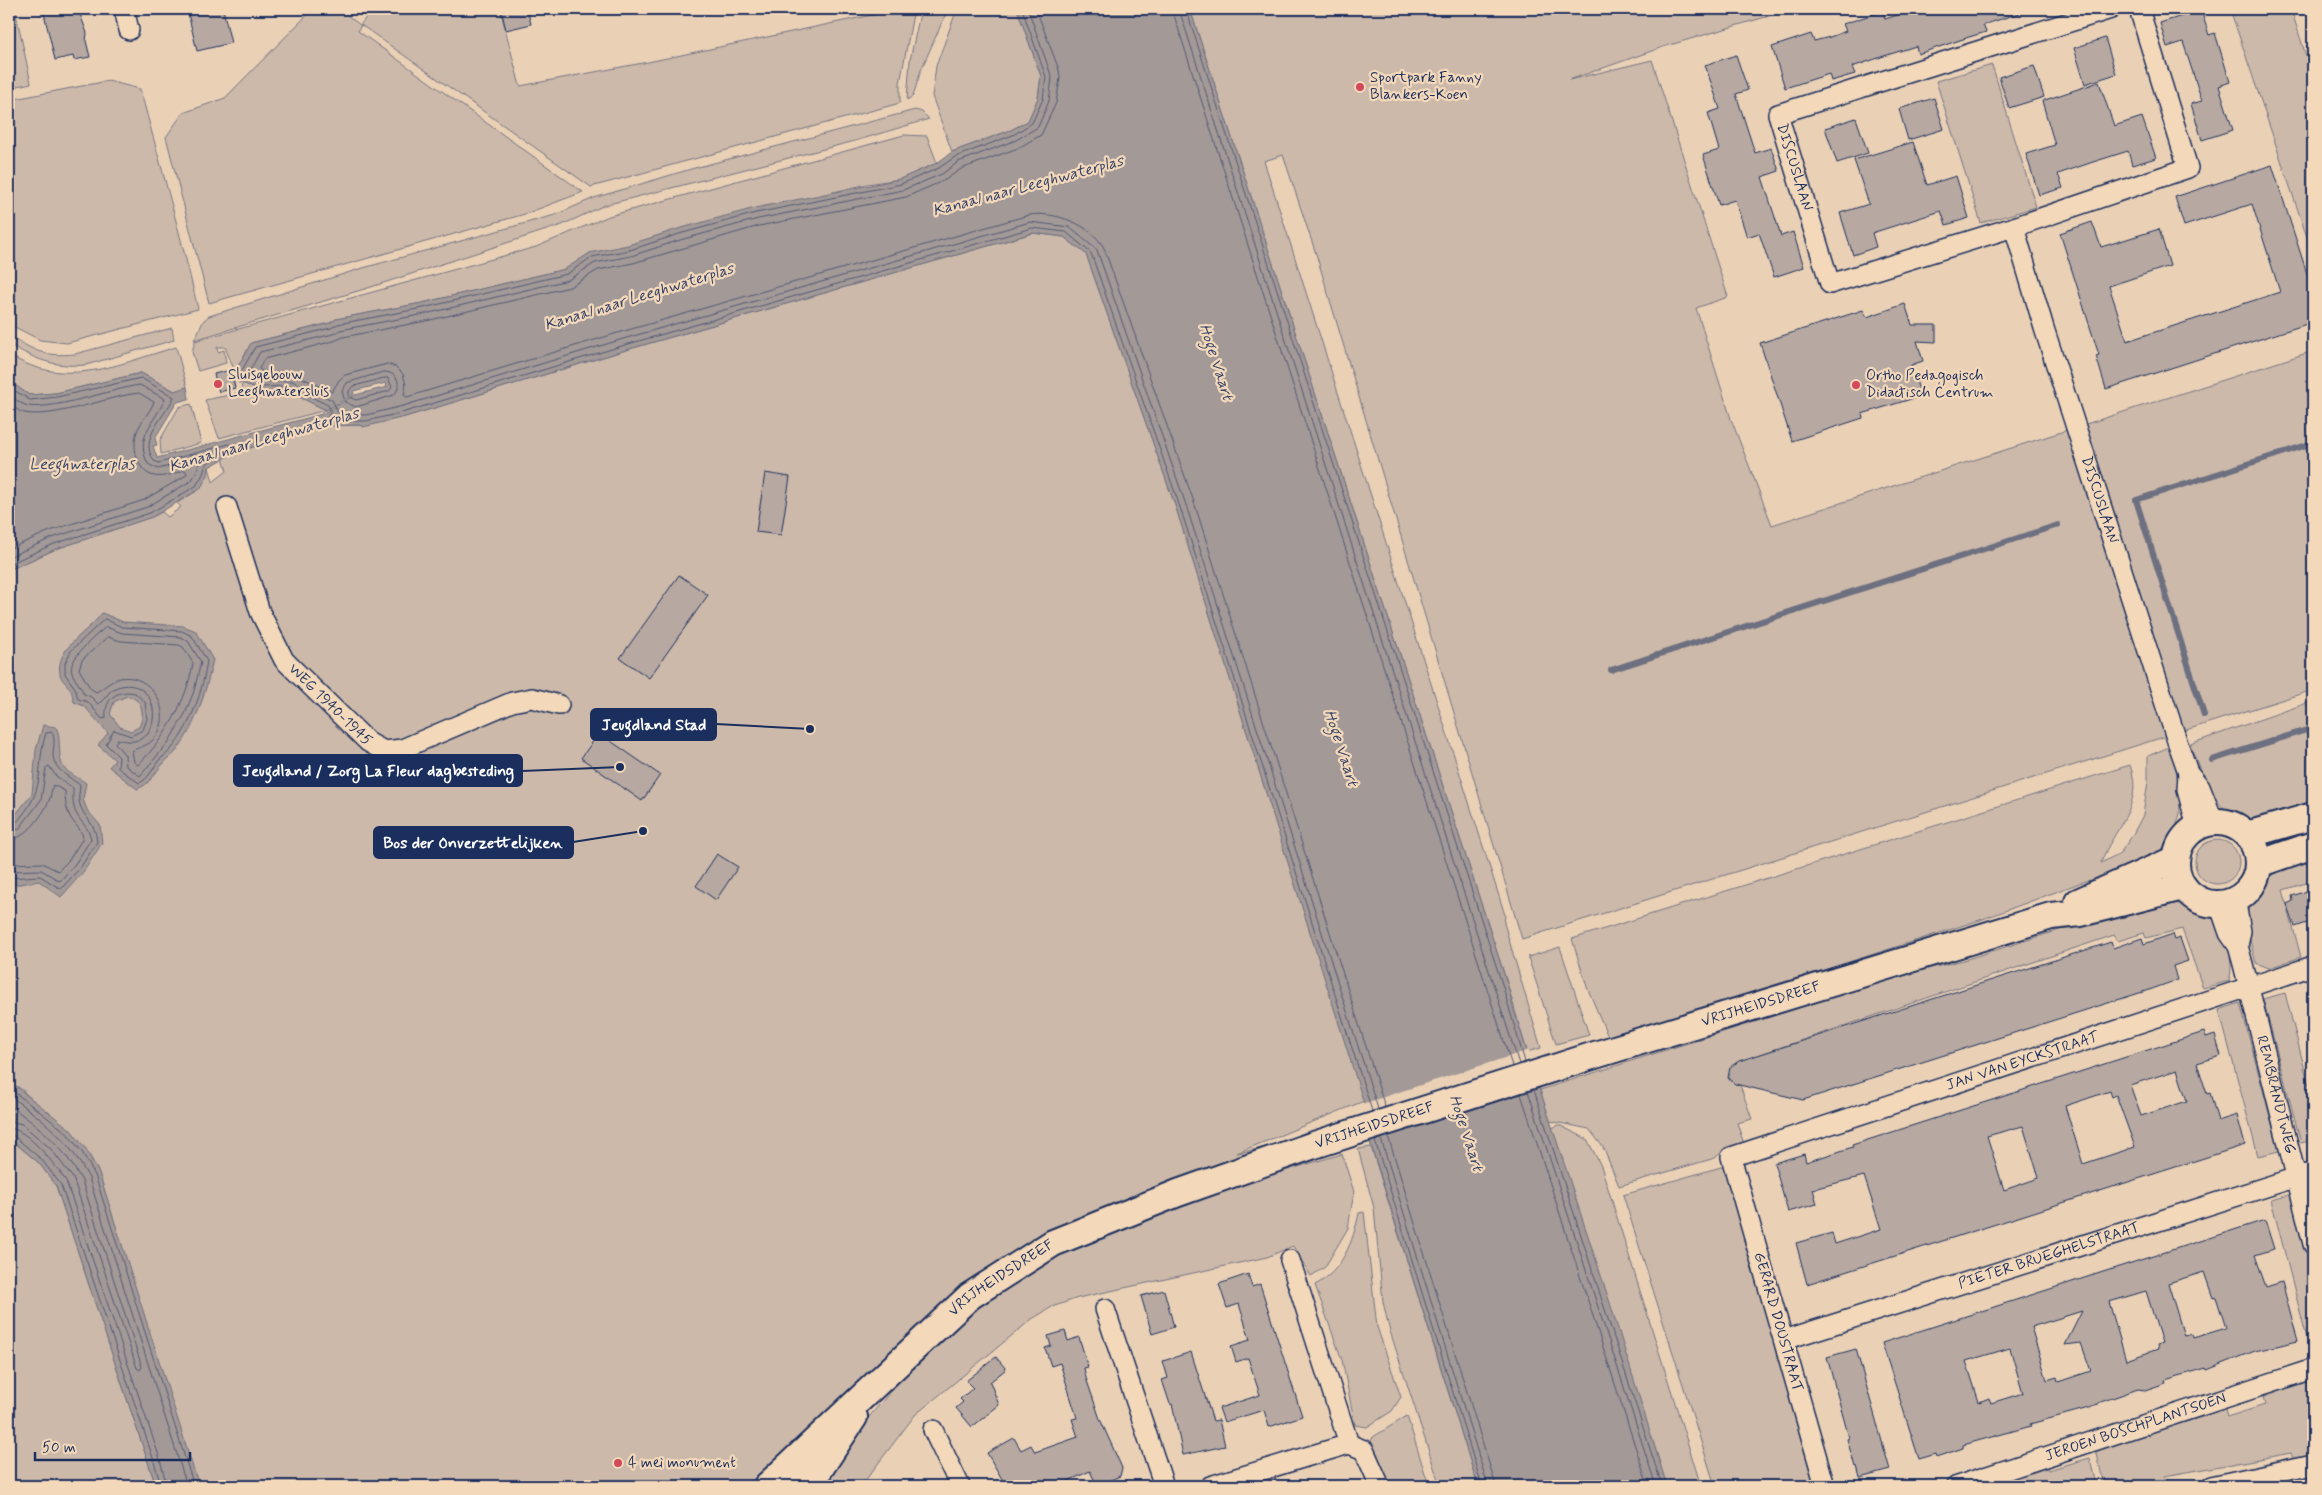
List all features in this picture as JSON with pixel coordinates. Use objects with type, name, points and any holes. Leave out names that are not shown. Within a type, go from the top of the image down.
[{"type":"main road","points":[[2247,835],[2313,816]]},
{"type":"main road","points":[[2206,824],[2232,826],[2247,835],[2253,844],[2258,864],[2251,885],[2227,902],[2199,900],[2183,887],[2178,878],[2176,859],[2179,846],[2186,835],[2206,824]]},
{"type":"main road","points":[[2258,864],[2313,845]]},
{"type":"main road","name":"VRIJHEIDSDREEF","points":[[767,1486],[883,1375],[970,1296],[1052,1243],[1178,1192],[1311,1146],[1595,1055],[2051,916],[2124,880],[2176,859]]},
{"type":"main road","name":"VRIJHEIDSDREEF","points":[[2051,916],[2081,913],[2183,887]]},
{"type":"main road","name":"VRIJHEIDSDREEF","points":[[804,1486],[817,1472],[883,1375]]},
{"type":"street","points":[[124,9],[130,30]]},
{"type":"street","name":"DISCUSLAAN","points":[[2111,9],[1778,114],[1830,284],[2014,227],[2188,168],[2139,9]]},
{"type":"street","name":"DISCUSLAAN","points":[[2014,227],[2044,328],[2188,772],[2200,787],[2206,824]]},
{"type":"street","name":"WEG 1940-1945","points":[[227,507],[260,612],[284,660],[368,742],[384,750],[402,749],[512,702],[532,698],[559,704]]},
{"type":"street","name":"REMBRANDTWEG","points":[[2227,902],[2229,933],[2238,946],[2304,1175],[2313,1244]]},
{"type":"street","name":"JAN VAN EYCKSTRAAT","points":[[1732,1157],[2313,966]]},
{"type":"street","name":"GERARD DOUSTRAAT","points":[[1732,1157],[1825,1486]]},
{"type":"street","name":"PIETER BRUEGHELSTRAAT","points":[[1784,1340],[2304,1175]]},
{"type":"street","points":[[1290,1260],[1349,1444]]},
{"type":"street","points":[[1105,1309],[1164,1486]]},
{"type":"street","name":"JEROEN BOSCHPLANTSOEN","points":[[1957,1486],[2313,1369]]},
{"type":"street","points":[[933,1430],[960,1486]]},
{"type":"street","points":[[1210,1486],[1349,1444],[1364,1450],[1380,1486]]},
{"type":"street","points":[[2211,1486],[2313,1464]]},
{"type":"shaded area","points":[[9,9],[15,9],[31,83],[9,88]]},
{"type":"shaded area","points":[[313,9],[339,9],[360,25],[373,9],[500,9],[520,86],[648,62],[877,14],[876,9],[914,9],[900,83],[900,103],[591,187],[361,25],[358,31],[583,192],[525,214],[209,303],[166,137],[183,113],[225,98]]},
{"type":"shaded area","points":[[921,9],[948,9],[921,70],[913,96],[907,100],[910,60]]},
{"type":"shaded area","points":[[957,9],[1017,9],[1041,76],[1038,98],[1028,121],[1011,130],[952,152],[932,96],[936,66]]},
{"type":"shaded area","points":[[1190,9],[1793,9],[1663,47],[1569,80],[1652,60],[1728,297],[1696,308],[1731,419],[1772,525],[2313,351],[2313,690],[1522,939],[1317,257],[1283,155],[1264,161],[1505,915],[1504,923],[1541,1048],[1527,1052],[1508,986]]},
{"type":"shaded area","points":[[2230,9],[2291,9],[2313,78],[2313,255]]},
{"type":"shaded area","points":[[1992,65],[2036,207],[1981,223],[1936,81]]},
{"type":"shaded area","points":[[108,81],[140,89],[198,309],[67,343],[40,340],[9,324],[9,100]]},
{"type":"shaded area","points":[[915,110],[922,112],[929,119],[855,141],[605,205],[562,225],[368,288],[194,340],[204,320],[209,316],[363,268],[555,215],[594,198],[691,169]]},
{"type":"shaded area","points":[[904,135],[927,136],[937,163],[900,179],[867,184],[680,229],[626,246],[590,253],[566,269],[422,303],[336,319],[330,323],[251,343],[235,372],[225,347],[217,347],[218,352],[224,350],[226,363],[198,371],[192,352],[195,341],[536,247],[609,216]]},
{"type":"shaded area","points":[[1033,233],[1064,237],[1086,254],[1176,508],[1364,1101],[1237,1153],[1301,1140],[1157,1187],[1088,1214],[966,1285],[922,1321],[757,1486],[198,1486],[99,1173],[86,1149],[24,1091],[9,1081],[9,570],[56,549],[162,512],[168,517],[181,507],[177,503],[200,489],[209,467],[213,482],[227,471],[223,458],[236,452],[325,426],[362,425],[405,417],[626,350]]},
{"type":"shaded area","points":[[172,328],[174,340],[86,365],[64,365],[45,361],[9,344],[9,335],[40,352],[55,355],[75,354]]},
{"type":"shaded area","points":[[176,347],[187,387],[175,391],[141,373],[56,393],[29,395],[9,381],[9,355],[30,365],[51,371],[72,372],[113,366]]},
{"type":"shaded area","points":[[243,383],[261,392],[287,391],[326,410],[219,438],[205,400],[239,393]]},
{"type":"shaded area","points":[[191,404],[201,443],[161,454],[160,440],[179,407]]},
{"type":"shaded area","points":[[2313,701],[2313,811],[2258,821],[2239,818],[2228,812],[2211,792],[2190,744]]},
{"type":"shaded area","points":[[2169,747],[2175,763],[2179,788],[2180,814],[2177,824],[2162,852],[2105,878],[2085,881],[1983,919],[1609,1039],[1587,987],[1572,939],[2130,765],[2134,780],[2131,805],[2106,850],[2101,863],[2120,853],[2143,815],[2148,781],[2148,756]]},
{"type":"shaded area","points":[[2213,840],[2221,840],[2233,846],[2239,862],[2233,878],[2221,884],[2213,884],[2201,878],[2195,866],[2195,858],[2201,846]]},
{"type":"shaded area","points":[[2313,850],[2313,881],[2283,890],[2301,957],[2269,968],[2256,963],[2245,921],[2251,901],[2266,875]]},
{"type":"shaded area","points":[[2178,896],[2209,915],[2222,932],[2226,939],[2230,956],[2231,973],[2229,981],[2203,988],[2182,929],[2146,938],[2144,933],[2118,941],[2114,935],[1740,1061],[1730,1067],[1729,1080],[1740,1085],[1752,1119],[1737,1123],[1744,1144],[1726,1149],[1715,1158],[1619,1186],[1603,1147],[1589,1129],[1550,1121],[1540,1090],[1899,976],[1967,959],[2145,903]]},
{"type":"shaded area","points":[[1560,947],[1589,1035],[1556,1044],[1528,957]]},
{"type":"shaded area","points":[[2285,993],[2313,1101],[2313,1140],[2301,1143],[2263,999]]},
{"type":"shaded area","points":[[2240,1003],[2279,1151],[2258,1156],[2219,1010]]},
{"type":"shaded area","points":[[1559,1125],[1587,1139],[1601,1166],[1701,1486],[1667,1486],[1552,1128]]},
{"type":"shaded area","points":[[9,1138],[39,1163],[56,1186],[156,1486],[9,1486]]},
{"type":"shaded area","points":[[1371,1147],[1478,1486],[1440,1486],[1389,1328],[1383,1302],[1374,1208],[1358,1149]]},
{"type":"shaded area","points":[[1342,1154],[1354,1192],[1348,1228],[1325,1267],[1311,1276],[1293,1246],[1267,1257],[1078,1298],[1052,1307],[1032,1319],[915,1415],[861,1486],[810,1486],[950,1322],[1029,1266],[1171,1204]]},
{"type":"shaded area","points":[[1728,1165],[1815,1486],[1715,1486],[1623,1195]]},
{"type":"shaded area","points":[[2292,1194],[2313,1278],[2313,1345],[2309,1346],[2271,1200]]},
{"type":"shaded area","points":[[1364,1212],[1377,1327],[1401,1397],[1392,1411],[1367,1427],[1355,1425],[1342,1360],[1315,1285],[1339,1264],[1350,1245],[1359,1213]]},
{"type":"shaded area","points":[[2310,1380],[2313,1396],[2313,1455],[2295,1459],[2292,1453],[2165,1476],[2166,1483],[2147,1486],[2104,1486],[2096,1449],[2225,1410],[2227,1417],[2265,1405],[2263,1397]]},
{"type":"shaded area","points":[[1407,1416],[1429,1486],[1390,1486],[1371,1441],[1373,1437]]},
{"type":"shaded area","points":[[2090,1458],[2096,1486],[1981,1486],[2045,1465],[2048,1470]]},
{"type":"water","points":[[1017,9],[1190,9],[1508,986],[1514,1011],[1610,1303],[1667,1486],[1478,1486],[1370,1142],[1368,1116],[1176,508],[1086,254],[1064,237],[1033,233],[626,350],[405,417],[363,427],[362,425],[325,426],[236,452],[209,467],[208,475],[200,489],[152,517],[56,549],[9,570],[9,381],[29,395],[56,393],[141,373],[174,391],[187,387],[189,399],[177,402],[155,438],[157,445],[153,446],[157,458],[322,414],[355,395],[387,387],[386,383],[353,391],[354,394],[326,410],[287,391],[261,392],[243,383],[238,383],[235,372],[251,343],[330,323],[336,319],[422,303],[565,269],[590,253],[628,245],[755,208],[900,179],[937,163],[952,152],[1011,130],[1028,121],[1038,98],[1041,76]]},
{"type":"water","points":[[102,613],[123,622],[183,626],[196,631],[213,660],[200,706],[185,739],[149,781],[137,789],[109,767],[115,760],[98,745],[108,733],[84,706],[74,702],[71,690],[60,674],[60,664],[68,648]],"holes":[[[127,696],[139,704],[142,717],[139,727],[131,731],[120,727],[110,714],[114,702]]]},
{"type":"water","points":[[43,725],[57,729],[60,757],[63,766],[86,783],[83,799],[87,810],[100,825],[102,843],[84,871],[61,897],[39,881],[13,885],[10,882],[9,876],[9,823],[32,794],[36,750]]},
{"type":"water","points":[[9,1081],[70,1129],[86,1149],[99,1173],[199,1486],[156,1486],[56,1186],[39,1163],[9,1138]]},
{"type":"pier","points":[[1529,1050],[1541,1086],[1367,1141],[1366,1117],[1362,1104]]},
{"type":"building","points":[[43,9],[78,9],[87,33],[86,41],[90,57],[74,60],[73,56],[55,60]]},
{"type":"building","points":[[187,9],[223,9],[231,43],[197,51]]},
{"type":"building","points":[[501,9],[527,9],[531,24],[506,30]]},
{"type":"building","points":[[1916,9],[2023,9],[2023,12],[1983,25],[1986,32],[1918,54],[1916,46],[1852,67],[1855,74],[1831,81],[1829,74],[1785,88],[1772,47],[1811,34],[1814,41],[1830,37],[1846,31],[1843,24],[1883,11],[1885,19]]},
{"type":"building","points":[[2201,10],[2209,35],[2215,33],[2230,82],[2219,86],[2233,130],[2202,140],[2191,104],[2202,101],[2183,42],[2167,47],[2160,23]]},
{"type":"building","points":[[2105,38],[2116,74],[2085,84],[2074,48]]},
{"type":"building","points":[[1736,55],[1748,90],[1736,94],[1755,153],[1771,148],[1779,171],[1762,177],[1781,236],[1793,232],[1804,267],[1774,277],[1759,233],[1747,237],[1735,200],[1719,205],[1703,155],[1719,150],[1708,113],[1720,109],[1705,65]]},
{"type":"building","points":[[2034,66],[2044,97],[2009,108],[1999,77]]},
{"type":"building","points":[[2099,82],[2114,126],[2142,117],[2156,158],[2132,165],[2128,151],[2093,162],[2058,174],[2063,188],[2039,195],[2026,154],[2055,145],[2042,101]]},
{"type":"building","points":[[1934,98],[1944,129],[1908,140],[1899,109]]},
{"type":"building","points":[[1856,118],[1868,153],[1837,163],[1825,128]]},
{"type":"building","points":[[1913,142],[1927,185],[1956,176],[1969,218],[1946,225],[1941,211],[1872,233],[1876,247],[1853,255],[1840,213],[1869,204],[1854,160]]},
{"type":"building","points":[[2272,165],[2313,292],[2313,322],[2106,389],[2096,356],[2099,355],[2060,233],[2092,222],[2101,247],[2159,229],[2170,266],[2109,286],[2127,341],[2280,292],[2252,204],[2184,226],[2175,197]]},
{"type":"building","points":[[1905,304],[1912,325],[1936,325],[1936,342],[1917,341],[1923,361],[1911,365],[1921,396],[1862,414],[1863,418],[1792,441],[1760,343],[1863,310],[1867,317]]},
{"type":"building","points":[[231,370],[235,388],[219,392],[214,374]]},
{"type":"building","points":[[765,473],[790,477],[781,535],[756,532]]},
{"type":"building","points":[[679,575],[708,595],[649,678],[620,658]]},
{"type":"building","points":[[599,733],[660,775],[642,801],[581,758]]},
{"type":"building","points":[[717,854],[738,867],[716,900],[696,886]]},
{"type":"building","points":[[2313,889],[2313,921],[2295,927],[2287,904],[2293,901],[2292,896]]},
{"type":"building","points":[[2173,934],[2175,940],[2180,938],[2188,961],[2173,966],[2177,980],[2152,989],[1803,1100],[1735,1084],[1728,1078],[1730,1067],[1739,1061],[2111,942],[2113,948],[2142,938],[2144,944]]},
{"type":"building","points":[[2204,1032],[2206,1038],[2215,1035],[2221,1056],[2197,1063],[2207,1094],[2210,1093],[2218,1121],[2237,1115],[2245,1145],[1807,1284],[1796,1243],[1832,1233],[1835,1244],[1881,1229],[1864,1176],[1813,1189],[1817,1204],[1788,1212],[1774,1163],[1804,1154],[1806,1162],[1853,1147],[1852,1145]],"holes":[[[2177,1070],[2187,1101],[2141,1116],[2130,1085]],[[2110,1091],[2112,1097],[2116,1095],[2135,1147],[2083,1164],[2065,1106]],[[2023,1126],[2039,1178],[2004,1190],[1987,1136]]]},
{"type":"building","points":[[2265,1220],[2274,1249],[2255,1255],[2266,1287],[2282,1282],[2298,1341],[2255,1351],[2207,1370],[2206,1368],[2165,1380],[2166,1383],[2145,1390],[2138,1389],[2098,1403],[2098,1405],[1963,1445],[1963,1448],[1937,1457],[1936,1454],[1919,1459],[1882,1343]],"holes":[[[2204,1272],[2213,1298],[2216,1297],[2226,1328],[2193,1338],[2192,1334],[2184,1336],[2168,1283]],[[2146,1291],[2162,1343],[2157,1345],[2158,1349],[2126,1360],[2109,1302]],[[2082,1311],[2065,1345],[2081,1343],[2091,1371],[2058,1382],[2057,1377],[2047,1380],[2031,1327]],[[2010,1348],[2023,1393],[1991,1403],[1989,1398],[1979,1402],[1966,1361]]]},
{"type":"building","points":[[1248,1274],[1252,1287],[1260,1284],[1302,1416],[1269,1427],[1264,1410],[1224,1422],[1219,1408],[1260,1395],[1248,1358],[1236,1362],[1231,1346],[1250,1340],[1239,1304],[1227,1308],[1219,1284]]},
{"type":"building","points":[[1164,1290],[1174,1327],[1152,1334],[1141,1296]]},
{"type":"building","points":[[1065,1331],[1068,1341],[1079,1337],[1088,1367],[1084,1368],[1086,1378],[1100,1419],[1122,1468],[1120,1476],[1097,1486],[1090,1471],[1057,1486],[1006,1486],[987,1453],[1014,1438],[1021,1450],[1031,1445],[1035,1452],[1078,1437],[1072,1419],[1077,1418],[1060,1363],[1051,1366],[1045,1348],[1051,1346],[1048,1336]]},
{"type":"building","points":[[1856,1349],[1890,1470],[1860,1478],[1847,1439],[1849,1438],[1827,1357]]},
{"type":"building","points":[[1191,1352],[1213,1421],[1219,1420],[1225,1446],[1183,1455],[1172,1404],[1170,1404],[1162,1380],[1168,1378],[1163,1361]]},
{"type":"building","points":[[996,1357],[1006,1369],[990,1382],[999,1405],[972,1427],[956,1408],[963,1402],[960,1399],[973,1388],[966,1381]]},
{"type":"waterway","points":[[2204,715],[2136,500],[2313,443]]},
{"type":"waterway","points":[[1611,670],[2058,525]]},
{"type":"waterway","points":[[2212,760],[2313,728]]},
{"type":"place","name":"Sportpark Fanny Blankers-Koen","points":[[1360,87]]},
{"type":"place","name":"Sluisgebouw Leeghwatersluis","points":[[218,384]]},
{"type":"place","name":"Ortho Pedagogisch Didactisch Centrum","points":[[1856,385]]},
{"type":"place","name":"Jeugdland Stad","points":[[810,729]]},
{"type":"place","name":"Jeugdland / Zorg La Fleur dagbesteding","points":[[620,767]]},
{"type":"place","name":"Bos der Onverzettelijken","points":[[643,831]]},
{"type":"place","name":"4 mei monument","points":[[618,1463]]},
{"type":"water label","name":"Kanaal naar Leeghwaterplas","points":[[1028,186]]},
{"type":"water label","name":"Kanaal naar Leeghwaterplas","points":[[639,297]]},
{"type":"water label","name":"Hoge Vaart","points":[[1216,362]]},
{"type":"water label","name":"Kanaal naar Leeghwaterplas","points":[[264,440]]},
{"type":"water label","name":"Leeghwaterplas","points":[[82,464]]},
{"type":"water label","name":"Hoge Vaart","points":[[1341,748]]},
{"type":"water label","name":"Hoge Vaart","points":[[1466,1133]]}]
